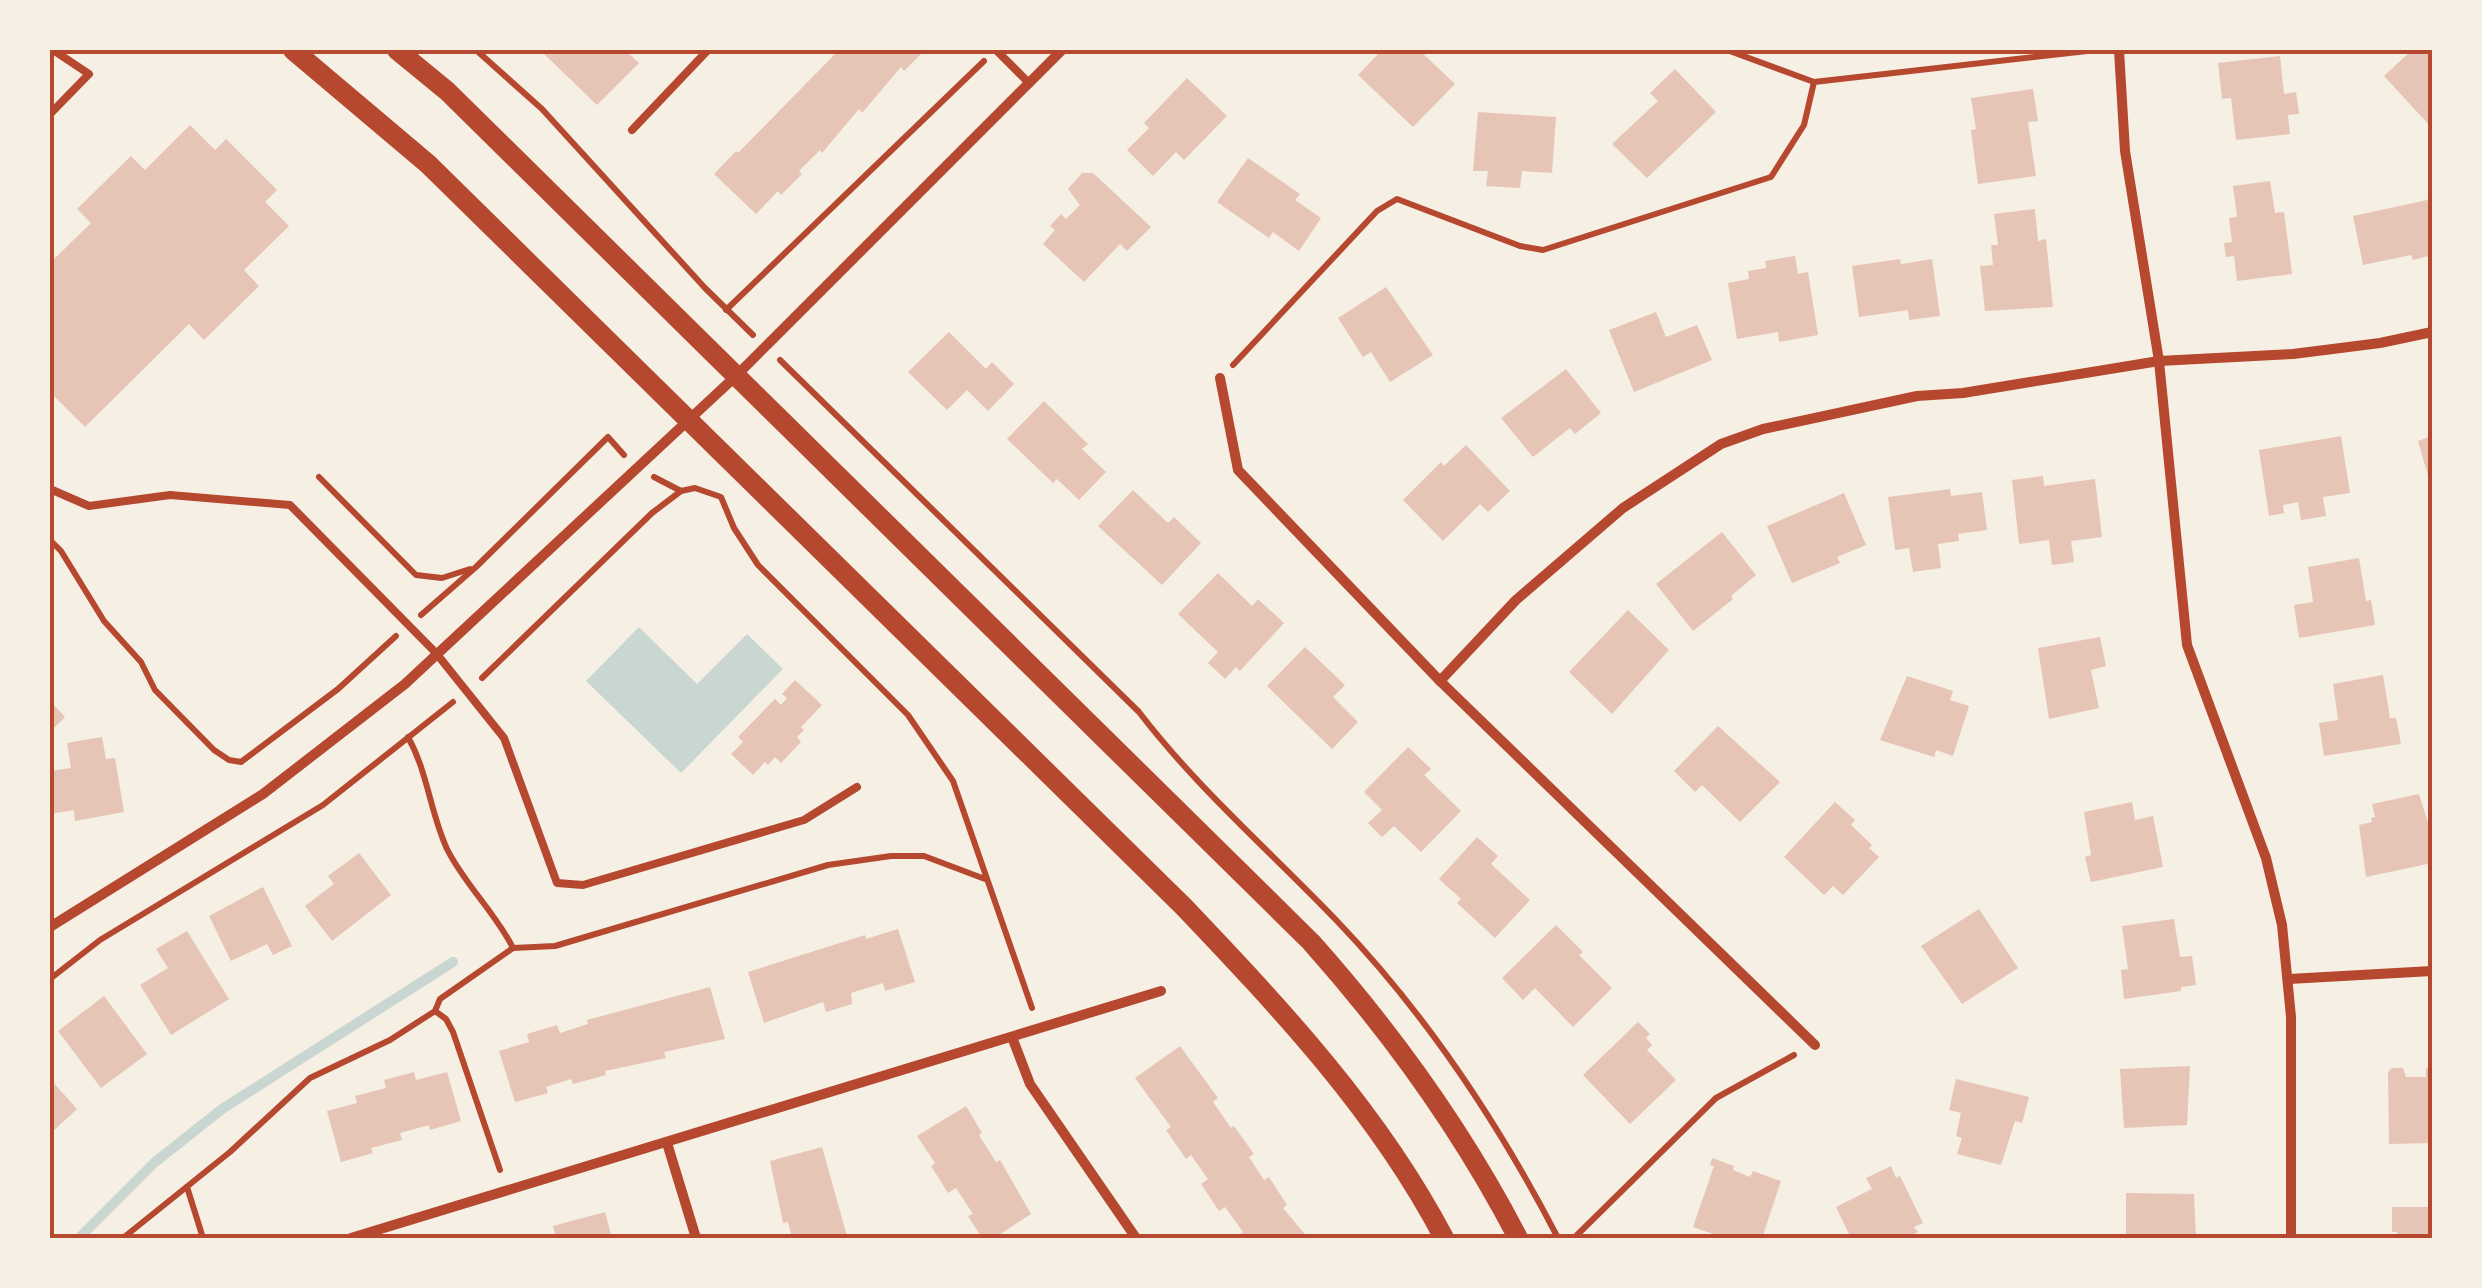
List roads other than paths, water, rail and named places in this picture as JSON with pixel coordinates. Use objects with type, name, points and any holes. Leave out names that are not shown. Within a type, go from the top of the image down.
[{"type":"main road","points":[[294,50],[428,164],[1108,832],[1273,1000],[1327,1063],[1395,1154],[1444,1238]]},
{"type":"main road","points":[[396,50],[446,91],[737,375],[1324,956],[1362,999],[1454,1124],[1518,1238]]},
{"type":"street","points":[[50,927],[262,794],[405,684],[737,375],[1062,50]]},
{"type":"street","points":[[2119,50],[2125,151],[2159,361],[2187,645],[2266,858],[2282,925],[2288,978],[2291,1238]]},
{"type":"street","points":[[1440,681],[1516,600],[1622,508],[1721,444],[1763,428],[1860,406],[2159,361],[2292,354],[2432,332]]},
{"type":"street","points":[[1220,378],[1238,470],[1440,681],[1815,1045]]},
{"type":"street","points":[[2288,978],[2432,971]]},
{"type":"street","points":[[350,1238],[1161,990]]},
{"type":"street","points":[[1012,1036],[1030,1084],[1136,1238]]},
{"type":"street","points":[[667,1144],[696,1238]]},
{"type":"lane","points":[[50,114],[90,74],[53,50]]},
{"type":"lane","points":[[632,130],[708,50]]},
{"type":"lane","points":[[996,50],[1030,83]]},
{"type":"lane","points":[[50,488],[89,506],[170,495],[290,505],[436,653],[504,738],[557,883],[583,885],[804,820],[857,787]]},
{"type":"waterway","points":[[79,1238],[154,1163],[222,1109],[453,962]]}]
